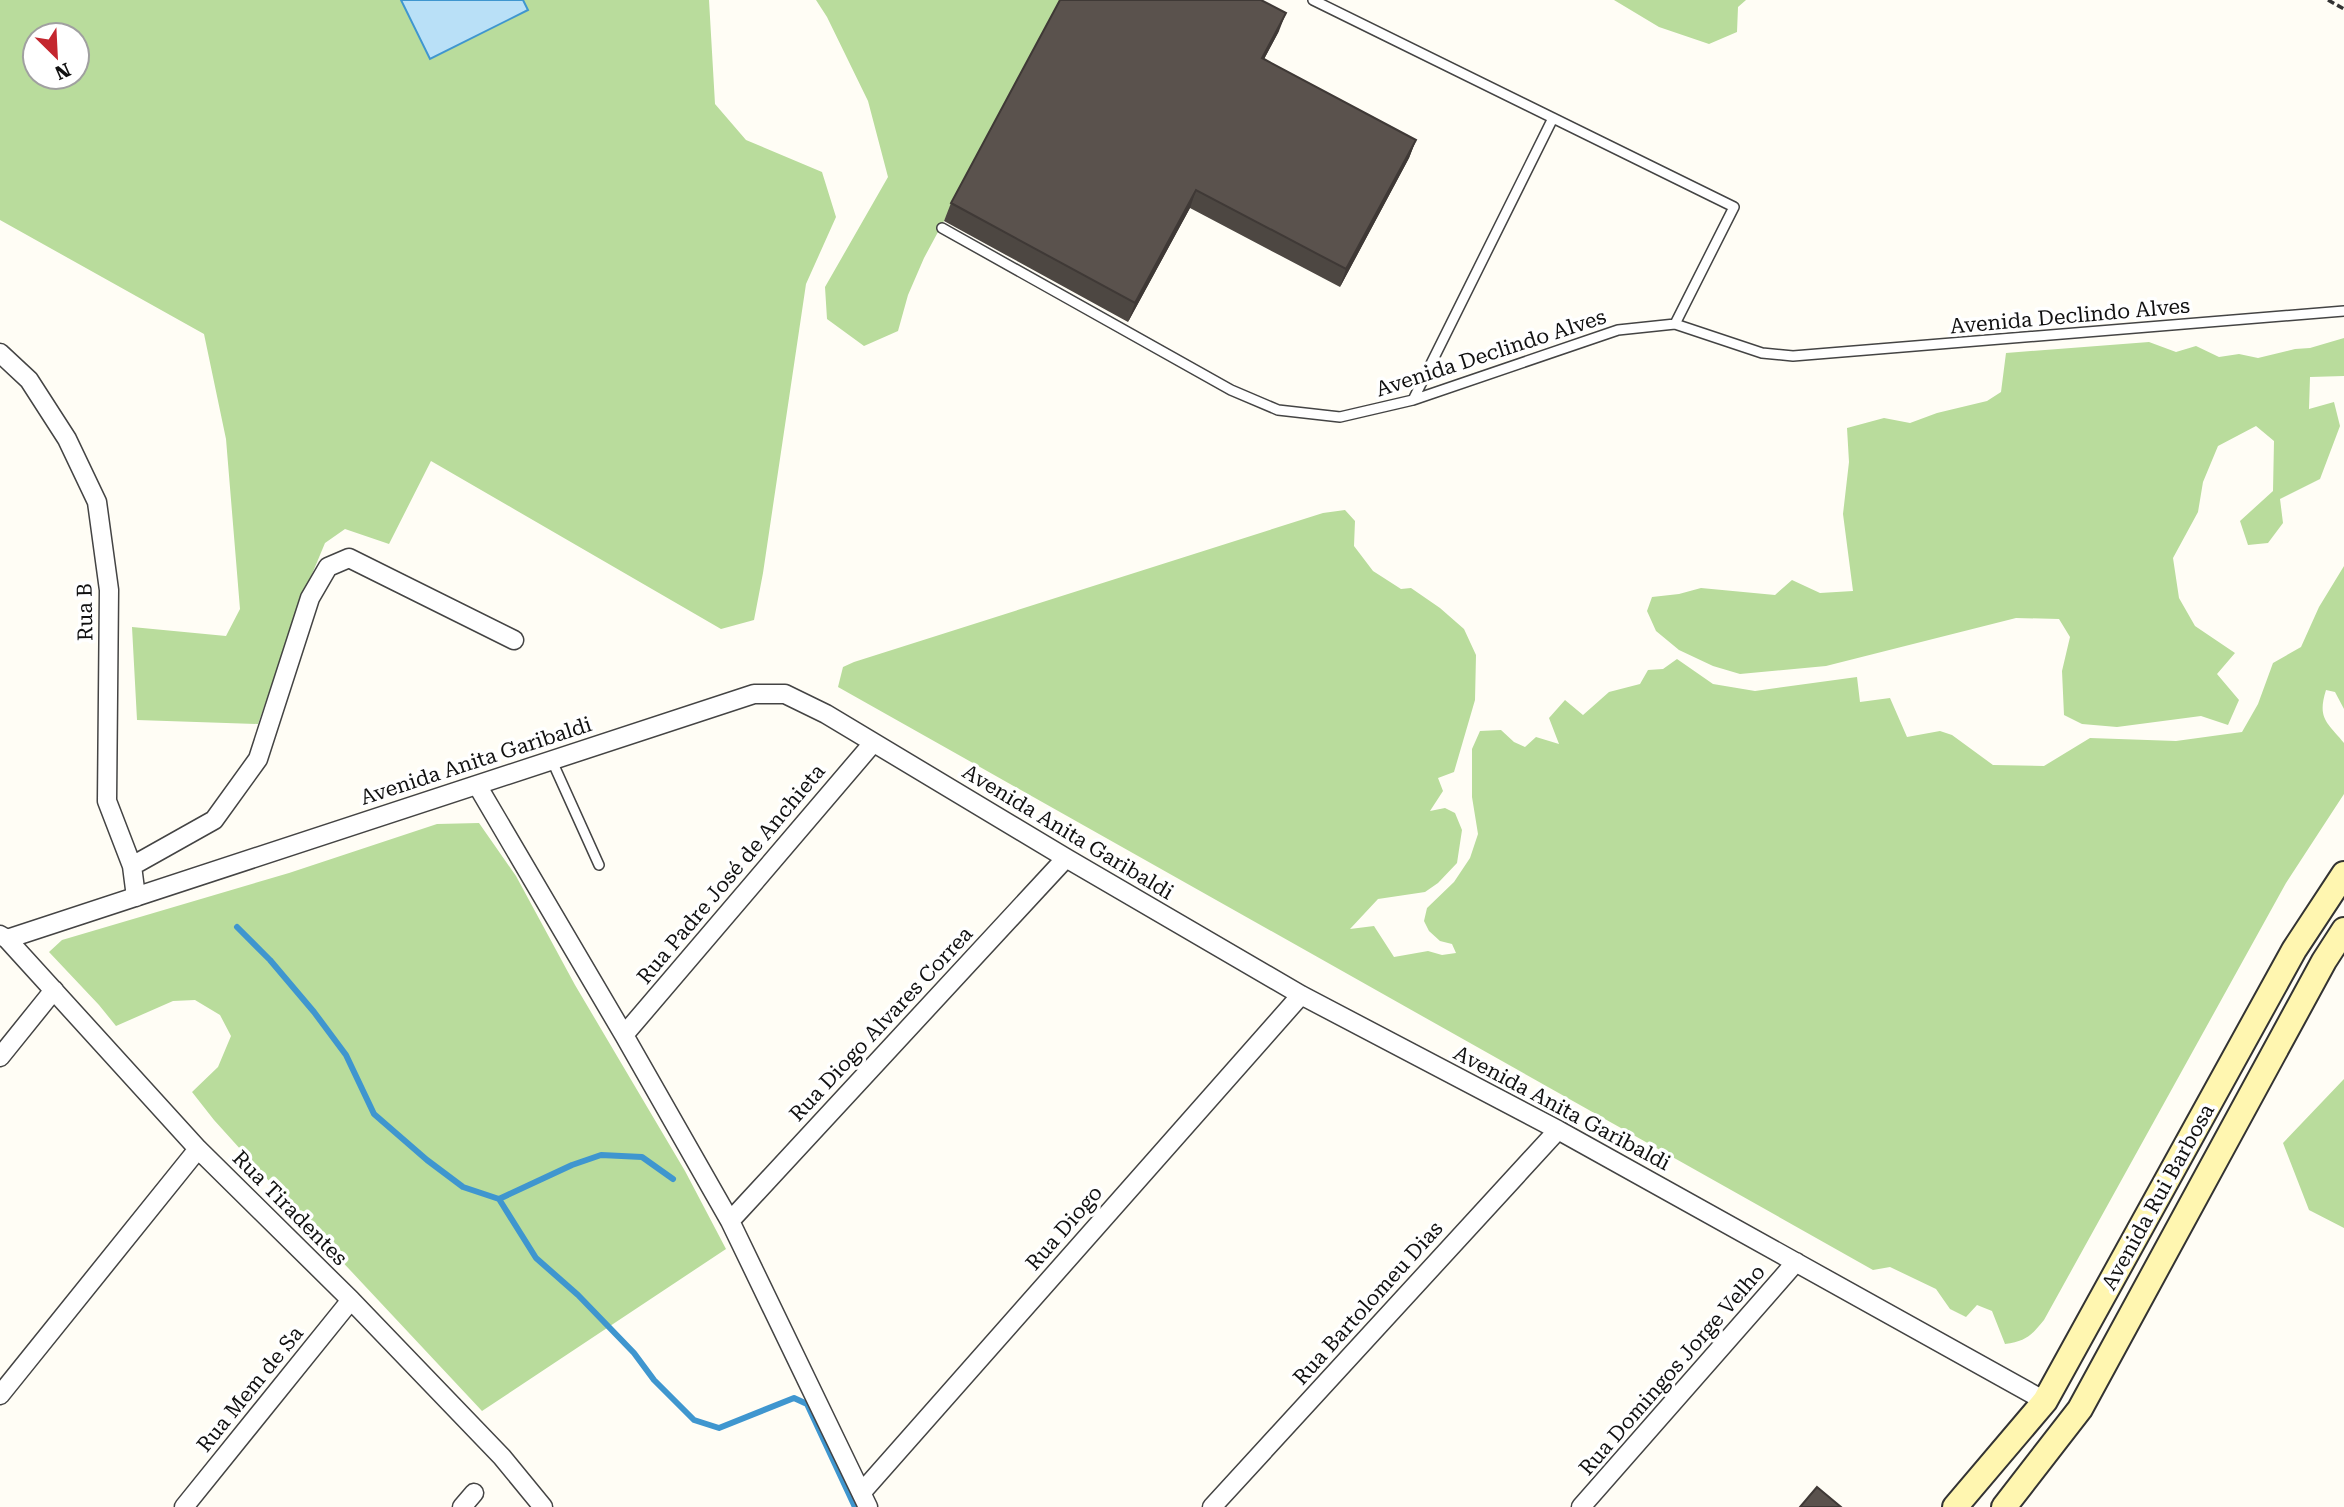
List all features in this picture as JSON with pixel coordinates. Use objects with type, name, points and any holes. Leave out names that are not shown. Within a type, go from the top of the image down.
[{"type":"main road","name":"Avenida Rui Barbosa","points":[[1955,1507],[2045,1401],[2294,950],[2344,874]]},
{"type":"main road","name":"Avenida Rui Barbosa","points":[[2004,1507],[2080,1409],[2324,961],[2344,930]]},
{"type":"main road","points":[[1978,1507],[1981,1494],[2015,1450],[2028,1423]]},
{"type":"street","name":"Rua B","points":[[0,353],[29,380],[67,439],[97,502],[109,590],[107,801],[132,866],[136,897]]},
{"type":"street","points":[[132,866],[214,820],[258,759],[310,598],[328,567],[349,558],[514,640]]},
{"type":"street","name":"Avenida Anita Garibaldi","points":[[4,937],[136,897],[754,694],[785,694],[826,714],[1301,995],[1558,1130],[2045,1401]]},
{"type":"street","name":"Rua Padre José de Anchieta","points":[[624,1035],[873,743]]},
{"type":"street","points":[[477,785],[730,1222],[865,1499]]},
{"type":"street","name":"Rua Diogo Alvares Correa","points":[[730,1222],[1066,858]]},
{"type":"street","name":"Rua Tiradentes","points":[[4,937],[198,1149],[351,1300],[502,1457],[543,1507]]},
{"type":"street","points":[[0,1057],[54,990]]},
{"type":"street","name":"Rua Diogo","points":[[865,1499],[1301,995]]},
{"type":"street","name":"Rua Bartolomeu Dias","points":[[1212,1507],[1558,1130]]},
{"type":"street","points":[[0,1395],[198,1149]]},
{"type":"street","name":"Rua Domingos Jorge Velho","points":[[1581,1507],[1796,1262]]},
{"type":"street","name":"Rua Mem de Sa","points":[[184,1507],[351,1300]]},
{"type":"street","points":[[462,1507],[474,1493]]},
{"type":"lane","points":[[1313,0],[1734,207],[1675,324]]},
{"type":"lane","points":[[1413,400],[1553,118]]},
{"type":"lane","name":"Avenida Declindo Alves","points":[[942,228],[1231,390],[1278,410],[1340,417],[1413,400],[1618,330],[1675,324],[1762,354],[1793,356],[2344,312]]},
{"type":"lane","points":[[552,761],[599,865]]},
{"type":"path","points":[[2328,0],[2344,9]]},
{"type":"green space","points":[[0,0],[709,0],[715,104],[746,140],[822,172],[836,217],[806,284],[754,620],[721,629],[431,461],[389,544],[345,529],[325,543],[258,724],[137,720],[132,627],[226,636],[240,609],[226,439],[204,334],[0,220]]},
{"type":"green space","points":[[816,0],[1063,0],[924,258],[908,295],[898,331],[864,346],[827,319],[825,287],[888,177],[868,101]]},
{"type":"green space","points":[[1614,0],[1746,0],[1738,7],[1737,32],[1709,44],[1659,27]]},
{"type":"green space","points":[[2344,338],[2344,376],[2310,377],[2309,409],[2334,402],[2340,426],[2320,479],[2280,499],[2283,523],[2268,543],[2248,545],[2240,521],[2273,491],[2274,441],[2256,426],[2218,446],[2203,482],[2198,512],[2173,558],[2179,598],[2195,626],[2235,653],[2217,674],[2239,700],[2228,725],[2201,716],[2117,727],[2082,724],[2064,715],[2062,671],[2070,637],[2059,619],[2016,618],[1826,666],[1740,674],[1713,666],[1679,650],[1656,631],[1647,611],[1652,597],[1701,588],[1775,595],[1792,580],[1820,593],[1853,591],[1843,514],[1849,462],[1847,428],[1884,418],[1910,423],[1937,413],[1987,401],[2001,392],[2006,353],[2149,342],[2176,352],[2196,346],[2219,357],[2239,354],[2258,358]]},
{"type":"green space","points":[[1345,510],[1355,521],[1354,546],[1373,571],[1401,589],[1411,588],[1440,608],[1464,629],[1476,655],[1475,700],[1454,772],[1438,778],[1443,791],[1430,811],[1445,808],[1455,813],[1462,830],[1457,863],[1425,892],[1378,899],[1350,929],[1374,926],[1394,957],[1428,951],[1442,955],[1456,953],[1452,944],[1440,941],[1429,931],[1424,921],[1427,908],[1454,882],[1470,858],[1478,834],[1472,797],[1472,749],[1480,731],[1501,730],[1514,742],[1525,747],[1536,737],[1559,744],[1549,718],[1565,700],[1583,715],[1609,692],[1640,684],[1648,670],[1663,669],[1677,659],[1713,684],[1755,691],[1857,677],[1860,702],[1890,698],[1907,737],[1940,731],[1952,735],[1993,765],[2044,766],[2090,738],[2176,741],[2242,732],[2258,704],[2273,663],[2301,647],[2319,607],[2344,566],[2344,709],[2335,692],[2326,690],[2323,714],[2328,725],[2344,743],[2344,794],[2286,883],[2044,1320],[2031,1334],[2005,1344],[1992,1311],[1977,1305],[1966,1317],[1950,1309],[1936,1289],[1890,1267],[1873,1270],[838,687],[843,667],[854,662],[1323,513]]},
{"type":"green space","points":[[479,823],[516,876],[575,985],[685,1171],[726,1249],[482,1411],[335,1254],[192,1092],[218,1067],[231,1036],[220,1015],[195,1000],[173,1001],[116,1026],[49,952],[62,940],[289,873],[437,824]]},
{"type":"green space","points":[[2344,1079],[2344,1228],[2309,1210],[2283,1143]]},
{"type":"water","points":[[401,0],[523,0],[528,10],[430,59]]},
{"type":"building","points":[[1060,0],[1261,0],[1286,13],[1262,58],[1416,140],[1346,269],[1196,190],[1135,303],[951,203]]},
{"type":"building","points":[[1817,1487],[1841,1507],[1800,1507]]},
{"type":"waterway","points":[[237,927],[270,960],[346,1055],[374,1114],[463,1187],[499,1199],[536,1258],[578,1295],[634,1353],[654,1380],[694,1420],[719,1428],[794,1398],[807,1404],[855,1507]]},
{"type":"waterway","points":[[499,1199],[572,1165],[601,1155],[642,1157],[673,1179]]}]
